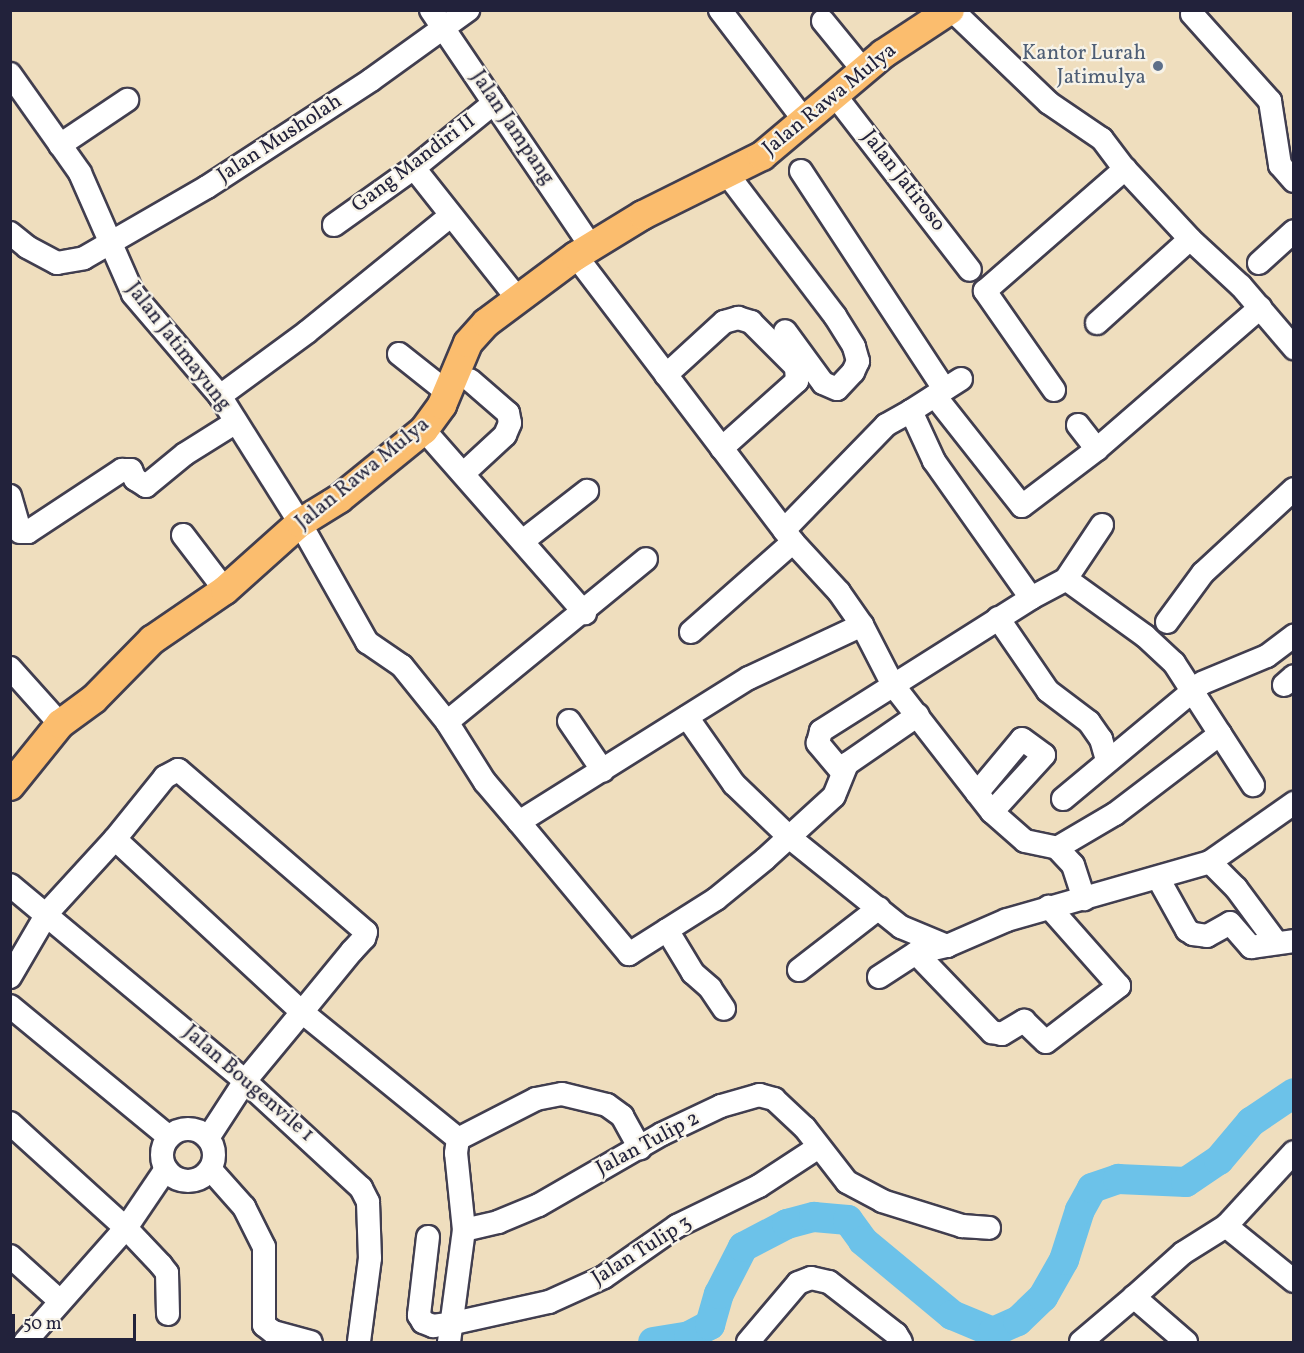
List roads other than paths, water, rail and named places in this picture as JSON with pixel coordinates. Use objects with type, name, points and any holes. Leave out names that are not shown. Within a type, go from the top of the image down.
[{"type":"main road","name":"Jalan Rawa Mulya","points":[[10,786],[60,724],[94,699],[152,640],[225,590],[300,523],[339,498],[424,430],[459,386],[468,343],[517,298],[584,251],[643,215],[728,175],[762,156],[805,122],[863,70],[947,11]]},
{"type":"street","name":"Jalan Musholah","points":[[10,233],[27,247],[57,262],[84,258],[108,240],[207,187],[371,80],[437,18],[468,10]]},
{"type":"street","points":[[720,10],[805,122]]},
{"type":"street","points":[[947,11],[1049,103],[1102,139],[1125,169],[1190,239],[1290,338]]},
{"type":"street","points":[[1193,12],[1270,101],[1280,165],[1293,181]]},
{"type":"street","name":"Jalan Jampang","points":[[437,18],[494,103],[584,251],[666,375],[789,536],[839,592],[862,625],[893,685],[992,812],[1025,841],[1057,848]]},
{"type":"street","points":[[823,21],[863,70]]},
{"type":"street","name":"Jalan Jatimayung","points":[[10,74],[85,183],[133,294],[220,396],[300,523],[367,642],[402,666],[447,722],[485,782],[629,954],[667,930]]},
{"type":"street","name":"Jalan Jatiroso","points":[[834,94],[970,270]]},
{"type":"street","points":[[60,145],[127,100]]},
{"type":"street","name":"Gang Mandiri II","points":[[334,225],[414,168],[494,103]]},
{"type":"street","points":[[414,168],[449,217],[517,298]]},
{"type":"street","points":[[1054,390],[985,291],[1125,169]]},
{"type":"street","points":[[801,171],[947,388],[1022,506],[1097,448],[1260,308]]},
{"type":"street","points":[[728,175],[840,324],[858,361],[853,372],[837,389],[822,383],[785,331]]},
{"type":"street","points":[[220,396],[307,332],[449,217]]},
{"type":"street","points":[[1258,263],[1293,231]]},
{"type":"street","points":[[1097,323],[1190,239]]},
{"type":"street","points":[[666,375],[724,322],[738,318],[751,322],[796,367],[797,381],[722,448]]},
{"type":"street","points":[[399,354],[508,412],[510,423],[505,435],[465,473]]},
{"type":"street","points":[[691,632],[789,536],[886,425],[947,388]]},
{"type":"street","points":[[911,411],[934,461],[1031,598]]},
{"type":"street","points":[[10,496],[20,532],[28,532],[122,470],[131,470],[135,479],[146,486],[185,454],[236,422]]},
{"type":"street","points":[[1078,425],[1097,448]]},
{"type":"street","points":[[424,430],[524,540],[585,613]]},
{"type":"street","points":[[1167,622],[1203,573],[1292,491]]},
{"type":"street","points":[[524,540],[587,492]]},
{"type":"street","points":[[842,772],[818,743],[818,735],[998,618],[1066,579],[1102,525]]},
{"type":"street","points":[[183,535],[225,590]]},
{"type":"street","points":[[447,722],[585,613],[646,560]]},
{"type":"street","points":[[1066,579],[1145,636],[1174,663],[1253,785]]},
{"type":"street","points":[[998,618],[1038,680],[1089,722],[1107,760]]},
{"type":"street","points":[[519,822],[749,678],[862,625]]},
{"type":"street","points":[[1063,799],[1202,683],[1267,656],[1293,636]]},
{"type":"street","points":[[10,668],[60,724]]},
{"type":"street","points":[[724,1010],[710,988],[693,973],[667,930],[716,899],[834,796],[842,772],[861,752],[918,715]]},
{"type":"street","points":[[687,717],[734,784],[789,837],[901,927],[947,946]]},
{"type":"street","points":[[569,721],[603,771]]},
{"type":"street","points":[[1084,899],[1073,865],[1057,848],[1114,814],[1220,734]]},
{"type":"street","points":[[976,793],[1022,739],[1044,755],[992,812]]},
{"type":"street","points":[[10,977],[48,912],[115,839],[165,777],[178,770],[364,927],[364,938],[245,1081],[208,1138]]},
{"type":"street","points":[[879,977],[916,952],[947,946],[1007,920],[1210,862],[1293,803]]},
{"type":"street","points":[[115,839],[302,1012],[458,1139]]},
{"type":"street","points":[[1210,862],[1285,942]]},
{"type":"street","points":[[1158,878],[1187,930],[1193,934],[1207,936],[1230,923],[1251,947],[1285,942]]},
{"type":"street","name":"Jalan Bougenvile 1","points":[[10,885],[48,912],[345,1170],[368,1202],[370,1258],[359,1342]]},
{"type":"street","points":[[916,952],[992,1032],[1002,1034],[1024,1021],[1046,1042],[1119,986],[1049,907]]},
{"type":"street","points":[[800,970],[879,908]]},
{"type":"street","points":[[10,1006],[169,1137]]},
{"type":"street","points":[[458,1139],[536,1099],[562,1094],[607,1105],[621,1116],[640,1148]]},
{"type":"street","name":"Jalan Tulip 2","points":[[464,1230],[498,1222],[539,1204],[721,1106],[759,1095],[774,1100],[797,1121],[817,1148]]},
{"type":"street","points":[[10,1123],[126,1228],[167,1273],[168,1314]]},
{"type":"street","points":[[185,1129],[208,1138],[215,1154],[211,1170],[188,1182],[166,1169],[162,1152],[169,1137],[185,1129]]},
{"type":"street","points":[[451,1333],[464,1230],[456,1153],[458,1139]]},
{"type":"street","points":[[817,1148],[847,1182],[882,1201],[962,1226],[989,1228]]},
{"type":"street","name":"Jalan Tulip 3","points":[[428,1237],[419,1315],[423,1322],[451,1333],[549,1302],[604,1277],[676,1226],[759,1186],[817,1148]]},
{"type":"street","points":[[1081,1342],[1183,1253],[1226,1227],[1293,1152]]},
{"type":"street","points":[[25,1342],[126,1228],[166,1169]]},
{"type":"street","points":[[211,1170],[244,1207],[264,1247],[264,1325],[273,1332],[311,1342]]},
{"type":"street","points":[[1226,1227],[1293,1281]]},
{"type":"street","points":[[10,1256],[60,1301]]},
{"type":"street","points":[[748,1342],[798,1282],[811,1278],[829,1282],[896,1334],[901,1342]]},
{"type":"street","points":[[1134,1297],[1186,1342]]},
{"type":"waterway","points":[[653,1342],[689,1336],[710,1325],[719,1294],[743,1247],[787,1224],[814,1217],[848,1220],[863,1241],[952,1315],[993,1332],[1018,1321],[1043,1297],[1064,1260],[1080,1210],[1092,1188],[1118,1179],[1186,1182],[1219,1160],[1251,1122],[1294,1093]]},
{"type":"place","name":"Kantor Lurah Jatimulya","points":[[1158,66]]}]
